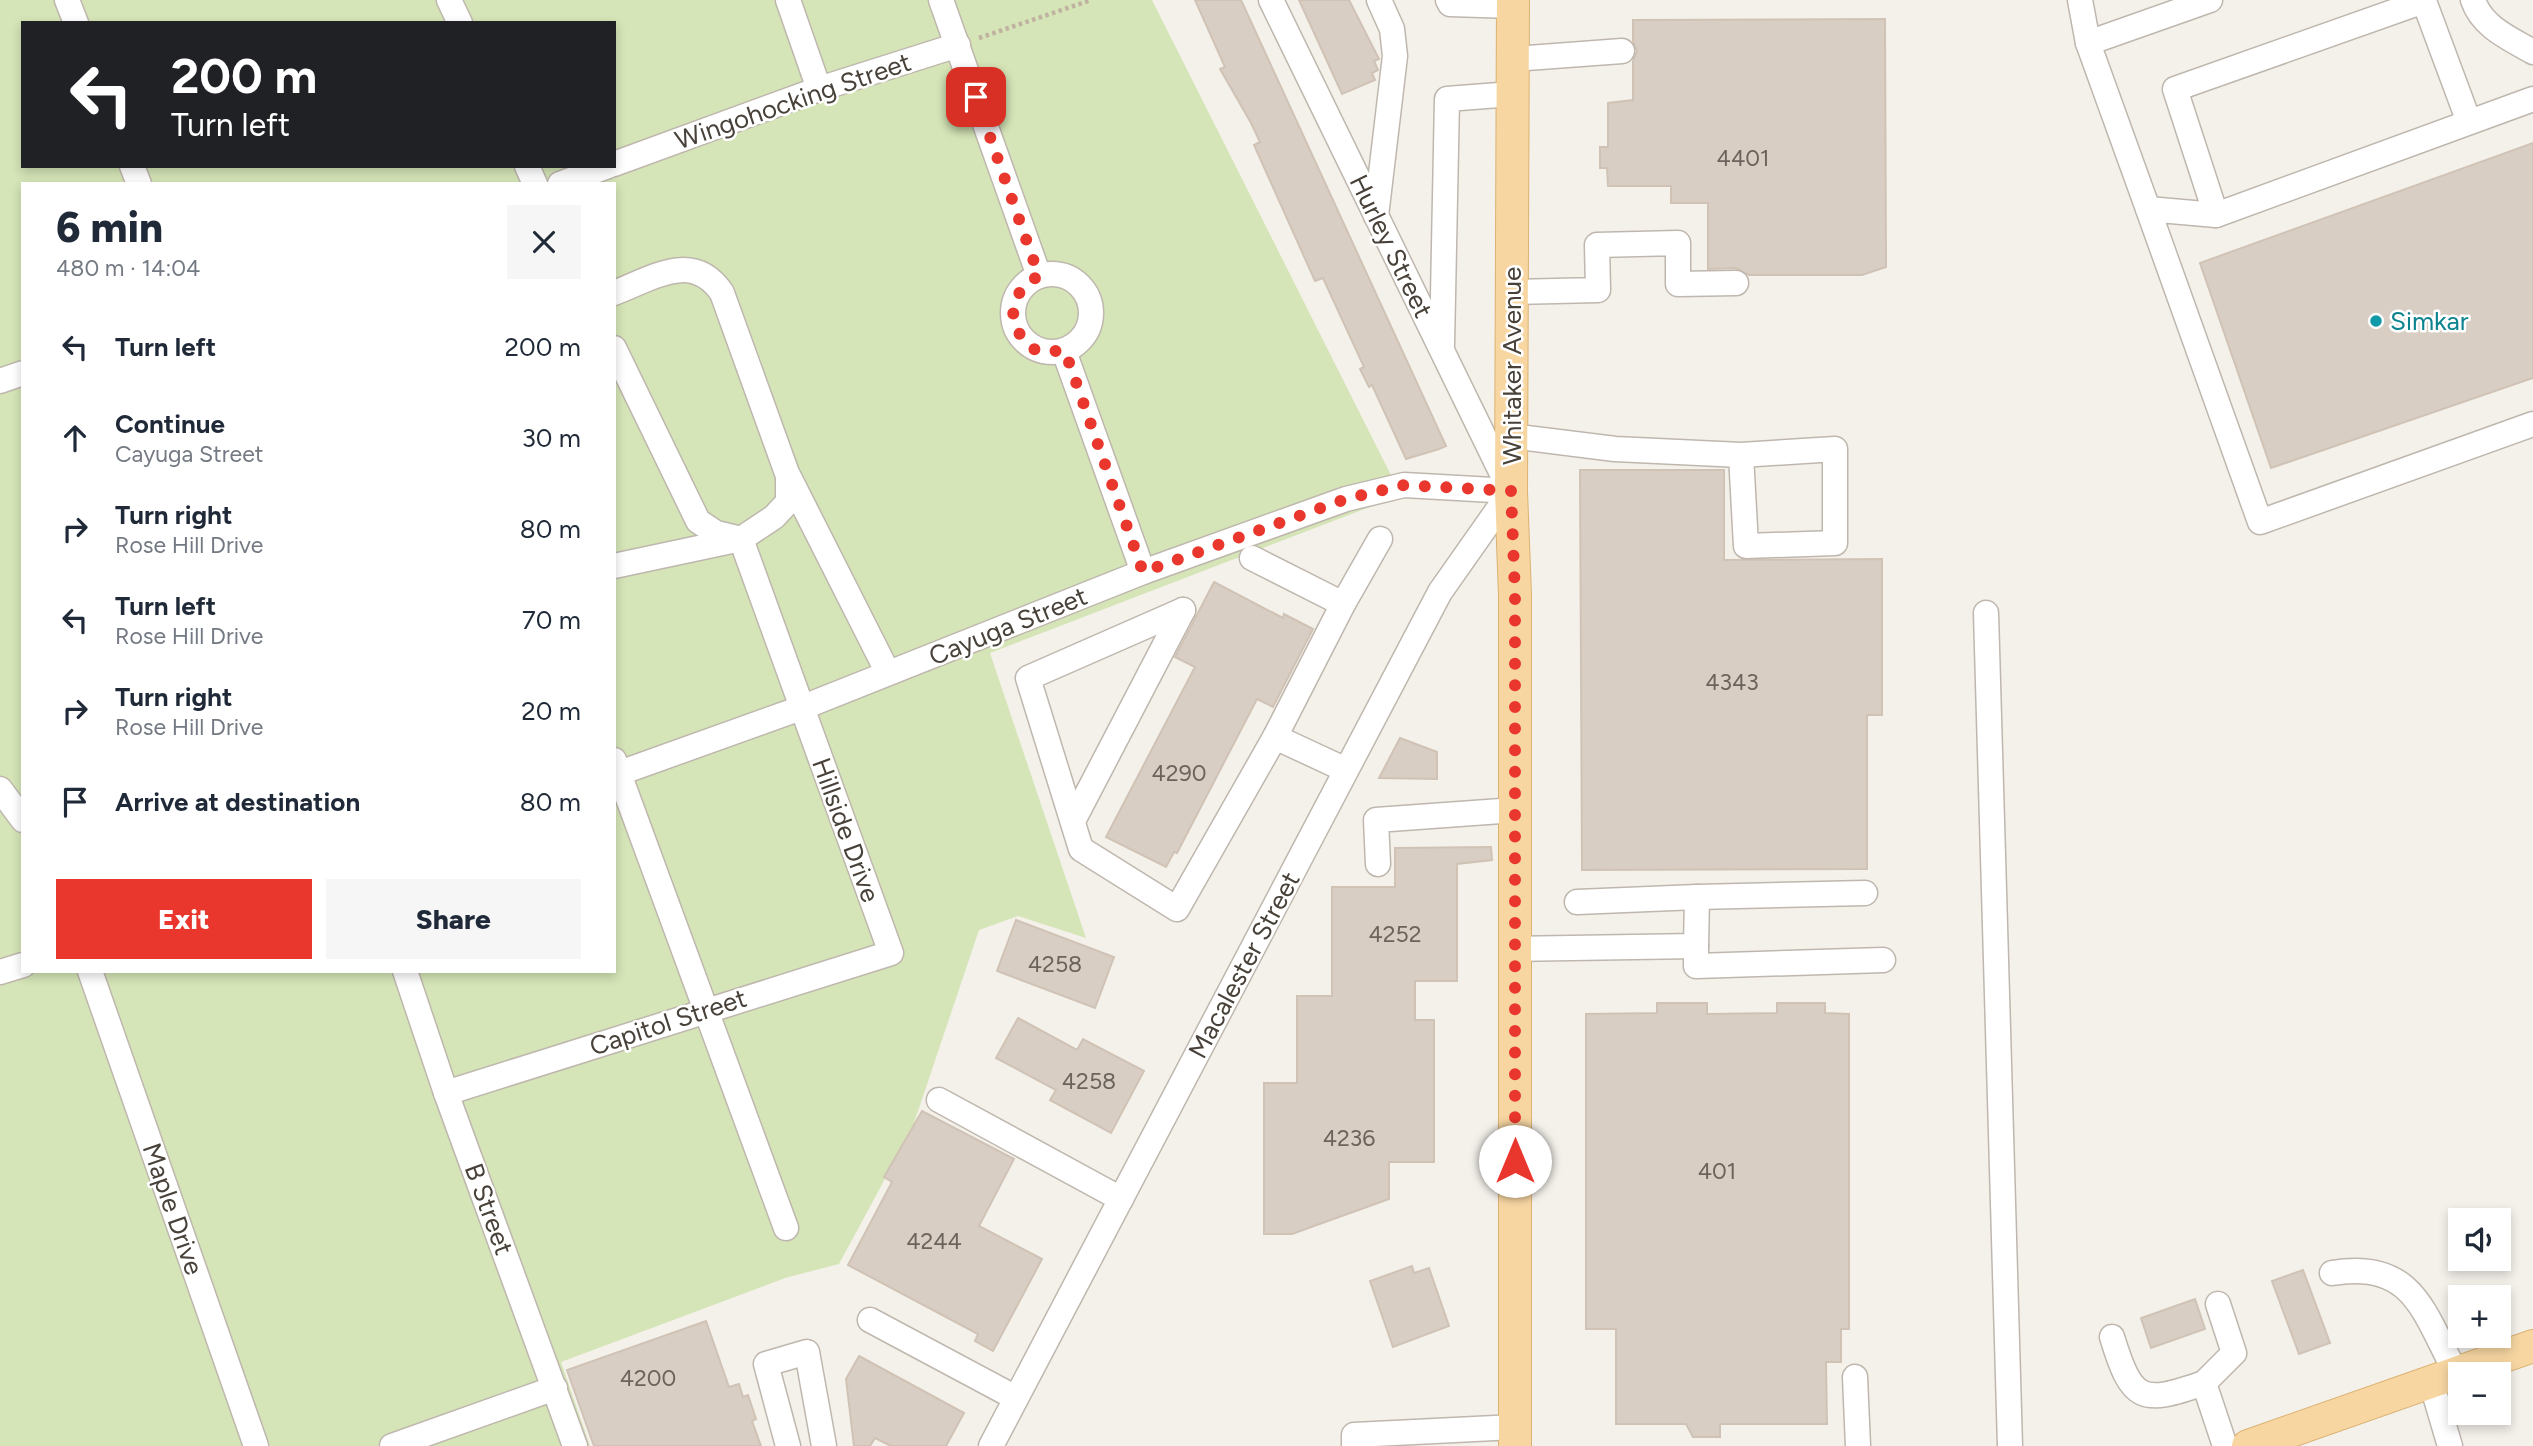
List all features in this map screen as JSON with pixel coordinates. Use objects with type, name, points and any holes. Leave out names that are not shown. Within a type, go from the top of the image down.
[{"type":"main road","name":"Whitaker Avenue","points":[[1513,3],[1511,491],[1515,594],[1515,1437]]},
{"type":"main road","points":[[2248,1446],[2533,1346]]},
{"type":"street","points":[[67,0],[75,21]]},
{"type":"street","points":[[788,0],[819,89]]},
{"type":"street","points":[[941,0],[1039,276]]},
{"type":"street","name":"Hurley Street","points":[[1271,0],[1511,491]]},
{"type":"street","points":[[1376,216],[1395,56],[1392,29],[1379,0]]},
{"type":"street","points":[[1448,0],[1450,4],[1513,3]]},
{"type":"street","points":[[2080,0],[2088,43],[2260,522],[2533,424]]},
{"type":"street","points":[[2088,43],[2210,0]]},
{"type":"street","points":[[2473,0],[2477,12],[2495,30],[2533,52]]},
{"type":"street","points":[[2216,215],[2175,89],[2424,1],[2469,122]]},
{"type":"street","name":"Wingohocking Street","points":[[616,163],[819,89],[958,45]]},
{"type":"street","points":[[1513,58],[1622,51]]},
{"type":"street","points":[[1442,350],[1447,99],[1513,94]]},
{"type":"street","points":[[2148,209],[2216,215],[2533,99]]},
{"type":"street","points":[[565,182],[603,168]]},
{"type":"street","points":[[1512,292],[1598,290],[1597,245],[1678,243],[1678,284],[1736,283]]},
{"type":"street","points":[[616,292],[676,269],[694,270],[711,277],[722,293],[788,476],[888,673]]},
{"type":"street","points":[[1051,274],[1075,281],[1090,300],[1091,313],[1084,336],[1065,351],[1037,351],[1017,332],[1012,319],[1018,293],[1027,282],[1039,276],[1051,274]]},
{"type":"street","points":[[1065,351],[1143,572]]},
{"type":"street","points":[[616,352],[698,521],[716,533],[741,539]]},
{"type":"street","points":[[0,381],[21,374]]},
{"type":"street","points":[[1511,436],[1615,449],[1741,455],[1835,449],[1835,543],[1746,545],[1741,455]]},
{"type":"street","points":[[616,566],[741,539],[774,517],[788,502],[788,476]]},
{"type":"street","name":"Cayuga Street","points":[[616,770],[802,708],[1143,572],[1346,499],[1404,485],[1511,491]]},
{"type":"street","name":"Macalester Street","points":[[991,1446],[1440,592],[1511,491]]},
{"type":"street","points":[[774,517],[800,518],[816,529]]},
{"type":"street","name":"Hillside Drive","points":[[741,539],[891,953]]},
{"type":"street","points":[[1073,821],[1183,610],[1028,678],[1081,849],[1177,909],[1275,737],[1343,604],[1380,539]]},
{"type":"street","points":[[1252,558],[1343,604]]},
{"type":"street","points":[[1986,613],[2010,1446]]},
{"type":"street","points":[[1275,737],[1346,771]]},
{"type":"street","points":[[616,770],[786,1228]]},
{"type":"street","points":[[0,789],[21,817]]},
{"type":"street","points":[[1378,864],[1376,820],[1515,810]]},
{"type":"street","points":[[1577,902],[1865,892]]},
{"type":"street","points":[[1697,897],[1696,966],[1883,960]]},
{"type":"street","points":[[1515,949],[1696,946]]},
{"type":"street","name":"Capitol Street","points":[[446,1093],[891,953]]},
{"type":"street","points":[[0,972],[21,966]]},
{"type":"street","name":"Maple Drive","points":[[91,973],[256,1446]]},
{"type":"street","name":"B Street","points":[[406,973],[446,1093],[576,1446]]},
{"type":"street","points":[[939,1100],[1121,1199]]},
{"type":"street","points":[[2332,1273],[2359,1268],[2395,1279],[2414,1293],[2444,1378],[2450,1446]]},
{"type":"street","points":[[2112,1337],[2122,1367],[2133,1387],[2149,1397],[2164,1397],[2204,1384],[2234,1353],[2218,1304]]},
{"type":"street","points":[[870,1320],[1016,1398]]},
{"type":"street","points":[[788,1446],[766,1364],[807,1352],[824,1446]]},
{"type":"street","points":[[1855,1377],[1858,1446]]},
{"type":"street","points":[[2204,1384],[2225,1446]]},
{"type":"street","points":[[392,1446],[555,1388]]},
{"type":"street","points":[[1354,1446],[1354,1435],[1515,1437]]},
{"type":"path","points":[[958,45],[1091,0]]},
{"type":"green space","points":[[0,0],[1152,0],[1401,495],[990,653],[1086,938],[1018,916],[979,930],[912,1129],[839,1264],[785,1278],[561,1362],[590,1446],[0,1446]]},
{"type":"building","points":[[1195,0],[1241,0],[1446,446],[1406,459],[1372,385],[1369,387],[1360,369],[1364,367],[1323,278],[1315,281],[1254,145],[1260,142],[1220,69],[1225,67]]},
{"type":"building","points":[[1299,0],[1349,0],[1379,59],[1374,61],[1378,70],[1372,73],[1375,80],[1342,94]]},
{"type":"building","points":[[1885,19],[1886,267],[1862,275],[1749,275],[1736,268],[1708,269],[1708,203],[1671,203],[1671,186],[1608,186],[1607,168],[1600,168],[1600,147],[1608,147],[1608,103],[1633,100],[1633,61],[1637,51],[1633,41],[1633,20]]},
{"type":"building","name":"Simkar","points":[[2533,143],[2533,378],[2271,468],[2200,263]]},
{"type":"building","points":[[1580,470],[1724,470],[1724,560],[1882,559],[1882,715],[1867,715],[1867,869],[1582,870]]},
{"type":"building","points":[[1214,582],[1283,618],[1284,614],[1313,629],[1273,707],[1257,699],[1177,853],[1174,852],[1166,867],[1106,837],[1195,667],[1175,657]]},
{"type":"building","points":[[1400,738],[1437,752],[1437,779],[1379,778]]},
{"type":"building","points":[[1491,847],[1492,860],[1457,864],[1457,981],[1415,981],[1415,1020],[1434,1020],[1434,1162],[1389,1162],[1389,1199],[1292,1234],[1264,1234],[1264,1083],[1297,1083],[1297,996],[1332,996],[1332,887],[1395,887],[1395,848]]},
{"type":"building","points":[[1016,920],[1114,957],[1095,1008],[997,971]]},
{"type":"building","points":[[1657,1003],[1707,1003],[1707,1014],[1777,1013],[1777,1003],[1825,1003],[1825,1013],[1849,1014],[1849,1329],[1841,1329],[1841,1362],[1826,1362],[1827,1424],[1720,1424],[1720,1437],[1693,1437],[1686,1424],[1616,1424],[1616,1329],[1586,1329],[1586,1014],[1657,1013]]},
{"type":"building","points":[[1018,1018],[1077,1050],[1083,1039],[1144,1071],[1111,1133],[1050,1100],[1056,1090],[996,1058]]},
{"type":"building","points":[[922,1111],[1014,1159],[979,1226],[1042,1259],[993,1351],[975,1341],[978,1334],[848,1265],[892,1182],[884,1177]]},
{"type":"building","points":[[1412,1266],[1414,1273],[1429,1268],[1449,1326],[1393,1347],[1370,1281]]},
{"type":"building","points":[[2303,1270],[2330,1343],[2299,1354],[2272,1281]]},
{"type":"building","points":[[2195,1299],[2205,1329],[2151,1348],[2141,1318]]},
{"type":"building","points":[[706,1321],[729,1387],[739,1384],[743,1397],[748,1395],[756,1419],[752,1421],[761,1446],[594,1446],[567,1370]]},
{"type":"building","points":[[859,1356],[964,1413],[946,1446],[891,1446],[875,1438],[870,1446],[854,1446],[846,1379]]},
{"type":"place","name":"Simkar","points":[[2376,321]]},
{"type":"route","points":[[976,97],[1039,276],[1027,282],[1018,293],[1012,319],[1017,332],[1037,351],[1065,351],[1143,572],[1346,499],[1404,485],[1511,491],[1515,594],[1515,1161]]}]
